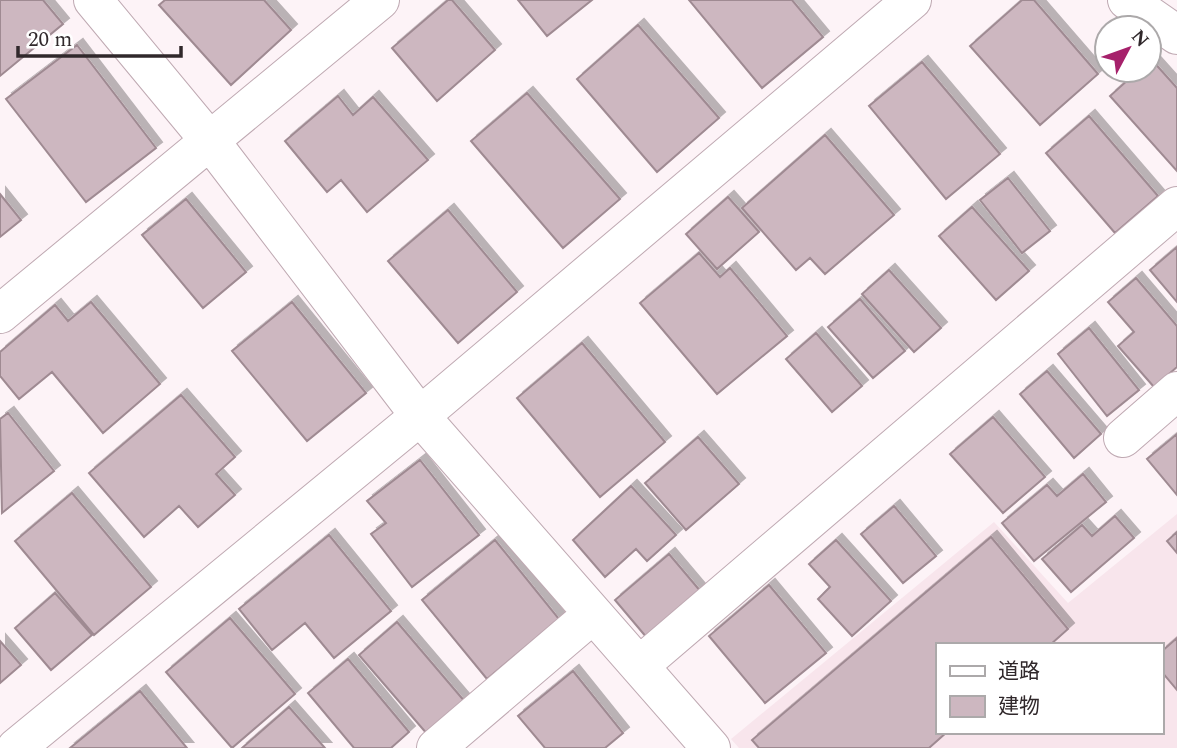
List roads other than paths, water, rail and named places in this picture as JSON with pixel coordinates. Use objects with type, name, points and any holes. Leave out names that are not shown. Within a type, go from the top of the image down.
[{"type":"street","points":[[93,0],[210,141],[420,416],[711,748]]},
{"type":"street","points":[[0,314],[380,0]]},
{"type":"street","points":[[16,748],[420,416],[912,0]]},
{"type":"street","points":[[1127,0],[1177,35]]},
{"type":"street","points":[[639,667],[1177,206]]},
{"type":"street","points":[[1123,439],[1177,391]]},
{"type":"street","points":[[436,748],[593,614]]}]
